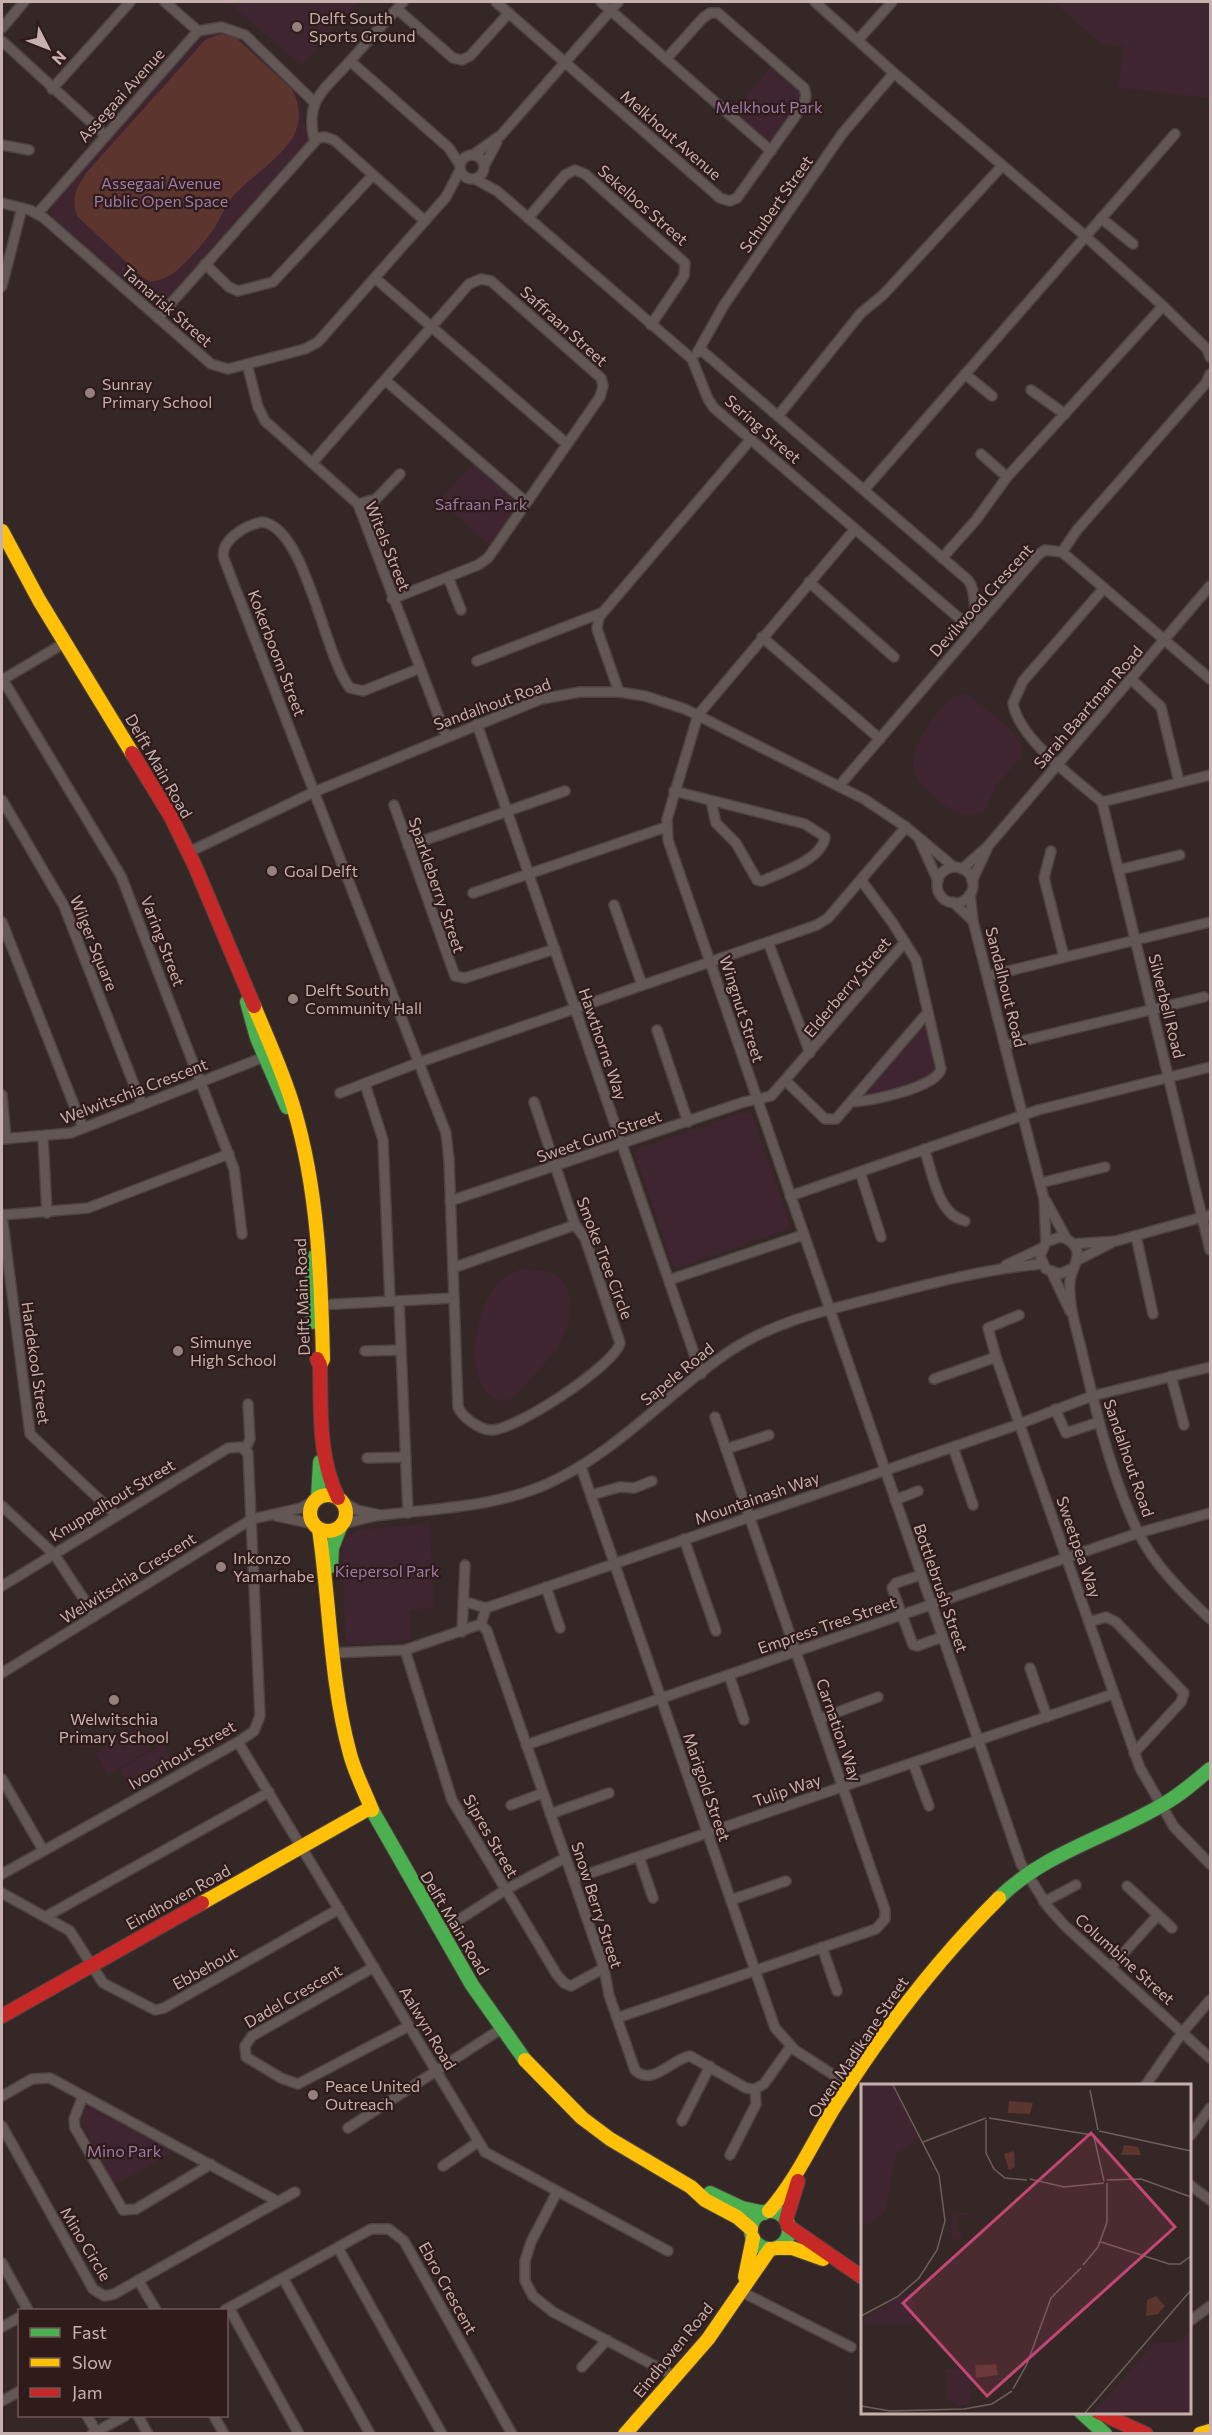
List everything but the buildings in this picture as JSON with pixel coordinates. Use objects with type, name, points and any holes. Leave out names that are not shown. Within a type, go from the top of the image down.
[{"type":"street","points":[[2,28],[24,2]]},
{"type":"street","points":[[52,89],[130,2]]},
{"type":"street","points":[[165,2],[198,31],[221,27],[245,35],[314,102]]},
{"type":"street","points":[[496,2],[565,62]]},
{"type":"street","points":[[601,2],[771,151]]},
{"type":"street","points":[[350,61],[449,148],[464,177],[472,179],[484,167],[501,135],[618,2]]},
{"type":"street","points":[[815,2],[894,73],[1084,235],[1163,306],[1207,349],[1210,357]]},
{"type":"street","points":[[858,40],[892,2]]},
{"type":"street","points":[[314,140],[310,120],[314,102],[400,5],[453,57],[462,60],[470,56],[508,13]]},
{"type":"street","name":"Melkhout Avenue","points":[[565,62],[723,200],[734,200],[740,196],[806,98],[804,88],[722,15],[714,12],[703,18],[666,59]]},
{"type":"street","name":"Assegaai Avenue","points":[[38,213],[198,31]]},
{"type":"street","points":[[2,41],[105,135]]},
{"type":"street","name":"Schubert Street","points":[[692,359],[724,305],[842,134],[894,73]]},
{"type":"street","points":[[864,490],[1084,235],[1175,134]]},
{"type":"street","points":[[460,167],[471,155],[501,135]]},
{"type":"street","points":[[158,318],[314,140],[330,138],[425,221]]},
{"type":"street","points":[[2,145],[29,150]]},
{"type":"street","points":[[449,148],[481,160],[484,167]]},
{"type":"street","points":[[778,416],[811,378],[861,313],[883,295],[1002,166]]},
{"type":"street","name":"Tamarisk Street","points":[[446,197],[460,167]]},
{"type":"street","name":"Sering Street","points":[[484,167],[496,191]]},
{"type":"street","name":"Sekelbos Street","points":[[528,218],[565,175],[575,170],[585,174],[685,263],[684,276],[651,325]]},
{"type":"street","points":[[205,264],[229,287],[238,291],[273,282],[373,175]]},
{"type":"street","name":"Sering Street","points":[[472,179],[496,191],[692,359],[711,404],[973,630]]},
{"type":"street","name":"Tamarisk Street","points":[[2,203],[38,213],[215,367],[228,369],[305,349],[318,342],[446,197],[472,179]]},
{"type":"street","points":[[2,286],[5,260],[22,208]]},
{"type":"street","points":[[1101,218],[1133,244]]},
{"type":"street","points":[[375,278],[567,444]]},
{"type":"street","name":"Saffraan Street","points":[[312,463],[469,284],[481,279],[491,281],[598,375],[603,382],[600,397],[488,558],[393,599]]},
{"type":"street","points":[[942,558],[976,520],[1007,477],[1163,306]]},
{"type":"street","points":[[700,349],[971,583],[975,595],[974,609],[981,621]]},
{"type":"street","name":"Witels Street","points":[[247,364],[263,417],[358,504],[418,669],[446,736]]},
{"type":"street","points":[[965,374],[992,396]]},
{"type":"street","points":[[1210,374],[1206,383],[1077,530],[1062,552],[1210,679]]},
{"type":"street","points":[[385,380],[526,502]]},
{"type":"street","points":[[1031,390],[1065,414]]},
{"type":"street","points":[[619,692],[597,629],[601,613],[751,440]]},
{"type":"street","points":[[981,454],[1007,477]]},
{"type":"street","points":[[358,504],[376,498],[400,474]]},
{"type":"street","name":"Kokerboom Street","points":[[418,669],[363,691],[350,688],[291,543],[271,524],[262,522],[225,543],[224,559],[446,1133],[450,1201]]},
{"type":"street","points":[[698,715],[855,529]]},
{"type":"street","name":"Delft Main Road","points":[[2,531],[28,582]]},
{"type":"street","name":"Delft Main Road","points":[[2,546],[66,642],[170,815],[189,852],[241,976],[270,1055],[295,1110],[309,1177],[316,1227],[312,1244],[317,1305],[315,1353],[320,1365],[322,1432],[316,1500]]},
{"type":"street","name":"Devilwood Crescent","points":[[839,786],[1041,552],[1050,549],[1062,552]]},
{"type":"street","points":[[448,577],[461,610]]},
{"type":"street","points":[[809,582],[894,657]]},
{"type":"street","name":"Sarah Baartman Road","points":[[958,868],[988,846],[1210,586]]},
{"type":"street","points":[[1104,588],[1023,681],[1013,698],[1014,709],[1021,722],[1058,765],[1102,802],[1210,774]]},
{"type":"street","points":[[477,661],[601,613]]},
{"type":"street","points":[[762,637],[880,739]]},
{"type":"street","points":[[2,679],[66,642]]},
{"type":"street","name":"Varing Street","points":[[2,679],[121,876],[229,1154],[237,1179],[242,1234]]},
{"type":"street","points":[[1131,679],[1161,707],[1179,782]]},
{"type":"street","name":"Sandalhout Road","points":[[189,852],[314,792],[541,699],[560,695],[619,692],[666,702],[698,715],[839,786],[906,827],[919,838]]},
{"type":"street","name":"Wingnut Street","points":[[698,715],[674,791],[666,827],[668,840],[830,1309]]},
{"type":"street","name":"Hawthorne Way","points":[[477,724],[700,1374]]},
{"type":"street","points":[[408,846],[566,790]]},
{"type":"street","points":[[674,791],[805,824],[820,832],[824,842],[801,864],[762,881],[758,880],[736,843],[716,823],[711,801]]},
{"type":"street","name":"Wilger Square","points":[[2,800],[64,906],[142,1105]]},
{"type":"street","name":"Silverbell Road","points":[[1102,802],[1168,1078],[1206,1216],[1210,1250]]},
{"type":"street","name":"Sparkleberry Street","points":[[394,805],[455,976],[465,978],[555,949]]},
{"type":"street","points":[[473,893],[666,827]]},
{"type":"street","points":[[340,1093],[420,1062],[821,923],[906,827]]},
{"type":"street","points":[[919,838],[972,881],[970,894],[960,902],[953,903],[940,895],[938,881],[919,838]]},
{"type":"street","name":"Sarah Baartman Road","points":[[972,881],[988,846]]},
{"type":"street","points":[[1051,851],[1044,871],[1049,901],[1064,957]]},
{"type":"street","points":[[1118,870],[1180,855]]},
{"type":"street","points":[[938,881],[946,869],[958,868]]},
{"type":"street","name":"Elderberry Street","points":[[757,1100],[771,1096],[786,1081],[905,942],[861,880]]},
{"type":"street","name":"Sandalhout Road","points":[[970,894],[974,921],[1044,1199],[1044,1245]]},
{"type":"street","name":"Sandalhout Road","points":[[953,903],[974,921]]},
{"type":"street","points":[[614,905],[642,985]]},
{"type":"street","points":[[2,922],[83,1128]]},
{"type":"street","points":[[988,976],[1210,922]]},
{"type":"street","points":[[768,942],[810,1053]]},
{"type":"street","points":[[851,1102],[875,1100],[938,1076],[941,1064],[916,960],[905,942]]},
{"type":"street","points":[[1005,1045],[1204,997]]},
{"type":"street","points":[[786,1081],[828,1120],[838,1117],[928,1012]]},
{"type":"street","points":[[657,1030],[688,1122]]},
{"type":"street","name":"Welwitschia Crescent","points":[[4,1139],[44,1137],[83,1128],[270,1055]]},
{"type":"street","points":[[790,1196],[1024,1115],[1210,1067]]},
{"type":"street","points":[[365,1083],[383,1140],[401,1350],[408,1513]]},
{"type":"street","points":[[2,1095],[4,1139]]},
{"type":"street","name":"Sweet Gum Street","points":[[450,1201],[757,1100]]},
{"type":"street","name":"Smoke Tree Circle","points":[[450,1201],[459,1411],[489,1430],[497,1429],[532,1415],[611,1358],[619,1348],[620,1337],[584,1234],[575,1225],[534,1102]]},
{"type":"street","points":[[44,1137],[47,1213]]},
{"type":"street","points":[[924,1149],[944,1207],[953,1217],[965,1221]]},
{"type":"street","points":[[2,1215],[78,1210],[100,1205],[229,1154]]},
{"type":"street","points":[[1040,1183],[1105,1167]]},
{"type":"street","points":[[860,1172],[881,1236]]},
{"type":"street","name":"Sandalhout Road","points":[[1044,1199],[1070,1241]]},
{"type":"street","name":"Hardekool Street","points":[[2,1215],[29,1431],[34,1439],[116,1515]]},
{"type":"street","points":[[1116,1241],[1064,1273],[1052,1273],[1042,1264],[1044,1245],[1055,1237],[1070,1241],[1116,1241],[1206,1216]]},
{"type":"street","points":[[453,1268],[575,1225]]},
{"type":"street","points":[[669,1280],[803,1235]]},
{"type":"street","points":[[1136,1236],[1153,1314]]},
{"type":"street","points":[[1070,1241],[1077,1252],[1074,1265]]},
{"type":"street","name":"Sapele Road","points":[[1001,1268],[1044,1245]]},
{"type":"street","name":"Sapele Road","points":[[342,1525],[381,1515],[496,1502],[546,1484],[581,1467],[616,1443],[730,1351],[763,1332],[830,1309],[965,1274],[1042,1264]]},
{"type":"street","name":"Sandalhout Road","points":[[1074,1265],[1070,1283],[1073,1318],[1099,1422],[1138,1533],[1174,1582],[1210,1619]]},
{"type":"street","name":"Sandalhout Road","points":[[1052,1273],[1073,1318]]},
{"type":"street","points":[[317,1305],[454,1298]]},
{"type":"street","name":"Bottlebrush Street","points":[[830,1309],[1021,1864],[1028,1875]]},
{"type":"street","name":"Sweetpea Way","points":[[1019,1315],[987,1328],[996,1358],[1134,1754],[1161,1806],[1181,1836],[1210,1864]]},
{"type":"street","points":[[365,1351],[401,1350]]},
{"type":"street","points":[[934,1378],[996,1358]]},
{"type":"street","name":"Mountainash Way","points":[[486,1608],[953,1447],[1092,1396],[1210,1367]]},
{"type":"street","points":[[1171,1376],[1184,1425]]},
{"type":"street","name":"Ivoorhout Street","points":[[2,1874],[254,1731],[260,1716],[250,1458],[243,1449],[250,1439],[248,1404]]},
{"type":"street","points":[[1055,1409],[1066,1433],[1099,1422]]},
{"type":"street","name":"Carnation Way","points":[[617,2018],[876,1929],[883,1923],[886,1915],[715,1417]]},
{"type":"street","name":"Delft Main Road","points":[[322,1432],[329,1479],[341,1500]]},
{"type":"street","points":[[726,1449],[769,1435]]},
{"type":"street","points":[[953,1447],[973,1505]]},
{"type":"street","name":"Knuppelhout Street","points":[[2,1586],[228,1448],[243,1449]]},
{"type":"street","points":[[367,1458],[406,1457]]},
{"type":"street","name":"Marigold Street","points":[[581,1467],[775,2028],[791,2046],[849,2085]]},
{"type":"street","points":[[591,1495],[620,1487],[634,1488],[652,1481]]},
{"type":"street","points":[[895,1500],[918,1491]]},
{"type":"street","points":[[328,1495],[341,1500],[346,1512],[342,1525],[330,1531],[317,1526],[310,1515],[316,1500],[328,1495]]},
{"type":"street","name":"Welwitschia Crescent","points":[[2,1673],[252,1519],[272,1515],[316,1500]]},
{"type":"street","name":"Sapele Road","points":[[341,1500],[357,1510],[381,1515]]},
{"type":"street","points":[[2,1506],[54,1554],[95,1616]]},
{"type":"street","name":"Empress Tree Street","points":[[526,1745],[1138,1533],[1210,1513]]},
{"type":"street","name":"Welwitschia Crescent","points":[[272,1515],[317,1526]]},
{"type":"street","name":"Delft Main Road","points":[[328,1592],[332,1548],[342,1525]]},
{"type":"street","name":"Delft Main Road","points":[[317,1526],[328,1592],[332,1653],[350,1755],[370,1808],[440,1932],[501,2029],[530,2066],[582,2118],[640,2159],[691,2187],[709,2192],[742,2208],[766,2212]]},
{"type":"street","points":[[684,1539],[716,1631]]},
{"type":"street","points":[[462,1632],[465,1565]]},
{"type":"street","points":[[921,1575],[893,1585],[902,1615],[913,1645],[917,1646],[942,1637]]},
{"type":"street","points":[[546,1587],[560,1629]]},
{"type":"street","points":[[332,1653],[405,1650],[481,1624],[486,1608],[463,1601]]},
{"type":"street","points":[[1089,1622],[1106,1617],[1116,1622],[1184,1693],[1181,1702],[1134,1754]]},
{"type":"street","name":"Snow Berry Street","points":[[481,1624],[487,1630],[604,1968],[633,2066],[642,2075],[654,2074],[686,2056],[694,2056],[746,2088],[755,2089]]},
{"type":"street","name":"Sipres Street","points":[[405,1650],[446,1786],[505,1890],[564,1983],[576,1984],[604,1968]]},
{"type":"street","points":[[1030,1668],[1047,1717]]},
{"type":"street","points":[[729,1675],[744,1720]]},
{"type":"street","name":"Tulip Way","points":[[573,1880],[1113,1694]]},
{"type":"street","points":[[819,1719],[878,1697]]},
{"type":"street","name":"Aalwyn Road","points":[[238,1742],[478,2142],[494,2159],[668,2251]]},
{"type":"street","points":[[913,1763],[929,1806]]},
{"type":"street","name":"Owen Madikane Street","points":[[766,2212],[802,2165],[825,2122],[912,1994],[981,1915],[1016,1882],[1161,1806],[1188,1790],[1210,1769]]},
{"type":"street","points":[[2,1779],[43,1850]]},
{"type":"street","points":[[45,1917],[268,1792]]},
{"type":"street","points":[[550,1814],[609,1792]]},
{"type":"street","points":[[511,1805],[543,1793]]},
{"type":"street","name":"Eindhoven Road","points":[[2,2016],[370,1808]]},
{"type":"street","points":[[639,1857],[653,1898]]},
{"type":"street","points":[[440,1932],[505,1890],[565,1858]]},
{"type":"street","name":"Columbine Street","points":[[1028,1875],[1044,1902],[1065,1926],[1210,2058]]},
{"type":"street","points":[[731,1900],[786,1881]]},
{"type":"street","points":[[1044,1902],[1076,1885]]},
{"type":"street","points":[[1127,1886],[1172,1928]]},
{"type":"street","points":[[2,1893],[73,1934],[92,1965]]},
{"type":"street","name":"Ebbehout","points":[[92,1965],[105,1984],[152,2009],[159,2010],[339,1910]]},
{"type":"street","points":[[1111,1967],[1158,1915]]},
{"type":"street","points":[[822,1947],[837,1991]]},
{"type":"street","name":"Dadel Crescent","points":[[374,1967],[252,2036],[245,2046],[246,2057],[271,2073],[298,2084],[409,2026]]},
{"type":"street","points":[[1145,2084],[1182,2032],[1210,2000]]},
{"type":"street","points":[[348,2128],[501,2029]]},
{"type":"street","points":[[730,2155],[756,2104],[755,2089],[764,2084],[791,2046]]},
{"type":"street","points":[[682,2121],[710,2066]]},
{"type":"street","points":[[2,2096],[32,2079],[50,2078],[277,2200]]},
{"type":"street","points":[[83,2096],[74,2119],[75,2128],[123,2210],[136,2209],[211,2164]]},
{"type":"street","points":[[1191,2135],[1210,2108]]},
{"type":"street","name":"Mino Circle","points":[[2,2126],[96,2292],[111,2295],[277,2200],[295,2192]]},
{"type":"street","points":[[443,2166],[478,2142]]},
{"type":"street","name":"Owen Madikane Street","points":[[787,2223],[802,2165]]},
{"type":"street","name":"Delft Main Road","points":[[691,2187],[705,2200],[737,2217],[752,2234]]},
{"type":"street","points":[[1191,2187],[1210,2200]]},
{"type":"street","points":[[557,2192],[531,2242],[525,2261],[525,2281],[533,2296],[545,2308],[676,2377]]},
{"type":"street","points":[[766,2212],[776,2212],[787,2223],[856,2273],[792,2248],[760,2247],[752,2234],[755,2219],[766,2212]]},
{"type":"street","points":[[774,2249],[787,2239],[787,2223]]},
{"type":"street","name":"Ebro Crescent","points":[[227,2309],[371,2229],[389,2229],[400,2236],[512,2433]]},
{"type":"street","name":"Eindhoven Road","points":[[741,2288],[752,2234]]},
{"type":"street","points":[[338,2248],[441,2433]]},
{"type":"street","name":"Eindhoven Road","points":[[625,2433],[708,2339],[741,2288],[774,2249]]},
{"type":"street","points":[[2,2263],[27,2309]]},
{"type":"street","points":[[283,2278],[370,2433]]},
{"type":"street","points":[[138,2280],[155,2309]]},
{"type":"street","points":[[741,2288],[851,2347]]},
{"type":"street","points":[[1191,2320],[1210,2306]]},
{"type":"street","points":[[228,2311],[299,2433]]},
{"type":"street","points":[[2,2327],[18,2318]]},
{"type":"street","points":[[582,2367],[607,2340]]},
{"type":"street","points":[[2,2402],[18,2392]]},
{"type":"street","points":[[1083,2414],[1105,2433]]},
{"type":"street","points":[[1103,2414],[1146,2433]]},
{"type":"street","points":[[88,2417],[94,2432],[121,2417]]},
{"type":"street","points":[[139,2417],[148,2433]]},
{"type":"street","points":[[215,2417],[224,2433]]},
{"type":"street","points":[[1200,2433],[1210,2431]]},
{"type":"green space","name":"Delft South Sports Ground","points":[[228,2],[358,2],[302,66]]},
{"type":"green space","points":[[1053,2],[1210,2],[1210,98],[1118,88],[1123,46],[1101,44]]},
{"type":"green space","name":"Assegaai Avenue Public Open Space","points":[[218,32],[234,34],[299,94],[308,141],[168,301],[153,304],[53,220],[49,205],[198,34]]},
{"type":"green space","name":"Melkhout Park","points":[[771,66],[783,72],[802,90],[802,101],[776,138],[770,139],[758,136],[733,113]]},
{"type":"green space","name":"Safraan Park","points":[[473,464],[512,498],[514,511],[489,545],[439,501]]},
{"type":"green space","points":[[968,694],[1013,731],[1021,743],[1021,758],[996,786],[984,812],[964,815],[942,804],[921,784],[914,773],[913,762],[915,749],[921,736],[937,713],[954,695]]},
{"type":"green space","points":[[925,1027],[938,1067],[932,1077],[876,1097],[871,1096],[869,1086],[920,1028]]},
{"type":"green space","points":[[745,1112],[752,1115],[790,1225],[786,1230],[677,1268],[672,1263],[635,1155],[639,1148]]},
{"type":"green space","points":[[523,1268],[552,1272],[562,1280],[570,1296],[569,1323],[557,1350],[514,1397],[503,1402],[489,1395],[480,1383],[476,1368],[477,1332],[481,1314],[495,1286],[504,1277]]},
{"type":"green space","name":"Kiepersol Park","points":[[430,1523],[434,1608],[410,1610],[411,1640],[353,1645],[345,1641],[342,1542],[356,1530]]},
{"type":"green space","points":[[137,1727],[151,1749],[108,1775],[95,1753]]},
{"type":"green space","points":[[162,1744],[176,1767],[132,1792],[119,1770]]},
{"type":"green space","name":"Mino Park","points":[[87,2107],[93,2108],[170,2149],[171,2154],[115,2185],[81,2123],[82,2113]]},
{"type":"shaded area","name":"Assegaai Avenue Public Open Space","points":[[220,34],[234,36],[292,89],[298,107],[298,125],[293,137],[281,153],[241,188],[227,204],[203,244],[189,259],[169,276],[151,282],[142,277],[77,216],[74,203],[76,193],[87,172],[205,40]]},
{"type":"traffic: fast","points":[[247,1002],[257,1038],[287,1107]]},
{"type":"traffic: fast","points":[[312,1258],[313,1322]]},
{"type":"traffic: fast","points":[[318,1498],[320,1462]]},
{"type":"traffic: fast","points":[[331,1566],[332,1548],[340,1527]]},
{"type":"traffic: fast","points":[[999,1898],[1017,1882],[1056,1857],[1169,1801],[1210,1769]]},
{"type":"traffic: fast","points":[[372,1810],[472,1985],[525,2060]]},
{"type":"traffic: fast","points":[[710,2193],[742,2208],[764,2213]]},
{"type":"traffic: fast","points":[[770,2211],[783,2217],[789,2230],[783,2243],[770,2249],[757,2243],[751,2230],[757,2217],[770,2211]]},
{"type":"traffic: fast","points":[[1083,2414],[1105,2434]]},
{"type":"traffic: slow","points":[[2,531],[39,600],[132,753]]},
{"type":"traffic: slow","points":[[254,1006],[290,1096],[308,1170],[317,1233],[321,1296],[323,1359],[320,1365]]},
{"type":"traffic: slow","points":[[328,1495],[341,1500],[346,1513],[341,1526],[328,1531],[315,1526],[310,1513],[315,1500],[328,1495]]},
{"type":"traffic: slow","points":[[319,1529],[334,1671],[343,1726],[352,1761],[372,1810]]},
{"type":"traffic: slow","points":[[202,1903],[370,1808]]},
{"type":"traffic: slow","points":[[769,2211],[789,2185],[837,2103],[873,2048],[912,1996],[999,1898]]},
{"type":"traffic: slow","points":[[525,2060],[582,2118],[610,2139],[691,2187],[705,2200],[737,2217],[751,2229]]},
{"type":"traffic: slow","points":[[745,2277],[753,2238]]},
{"type":"traffic: slow","points":[[777,2248],[792,2248],[823,2259]]},
{"type":"traffic: slow","points":[[625,2434],[708,2339],[770,2249]]},
{"type":"traffic: slow","points":[[1200,2434],[1210,2431]]},
{"type":"traffic: jam","points":[[132,753],[170,815],[195,866],[254,1006]]},
{"type":"traffic: jam","points":[[317,1359],[320,1365],[324,1450],[338,1498]]},
{"type":"traffic: jam","points":[[2,2016],[202,1903]]},
{"type":"traffic: jam","points":[[786,2220],[798,2181]]},
{"type":"traffic: jam","points":[[788,2226],[861,2276]]},
{"type":"traffic: jam","points":[[1102,2414],[1146,2434]]},
{"type":"place","name":"Delft South Sports Ground","points":[[297,27]]},
{"type":"place","name":"Sunray Primary School","points":[[90,393]]},
{"type":"place","name":"Goal Delft","points":[[272,871]]},
{"type":"place","name":"Delft South Community Hall","points":[[293,999]]},
{"type":"place","name":"Simunye High School","points":[[178,1351]]},
{"type":"place","name":"Inkonzo Yamarhabe","points":[[221,1567]]},
{"type":"place","name":"Welwitschia Primary School","points":[[114,1700]]},
{"type":"place","name":"Peace United Outreach","points":[[313,2095]]}]
